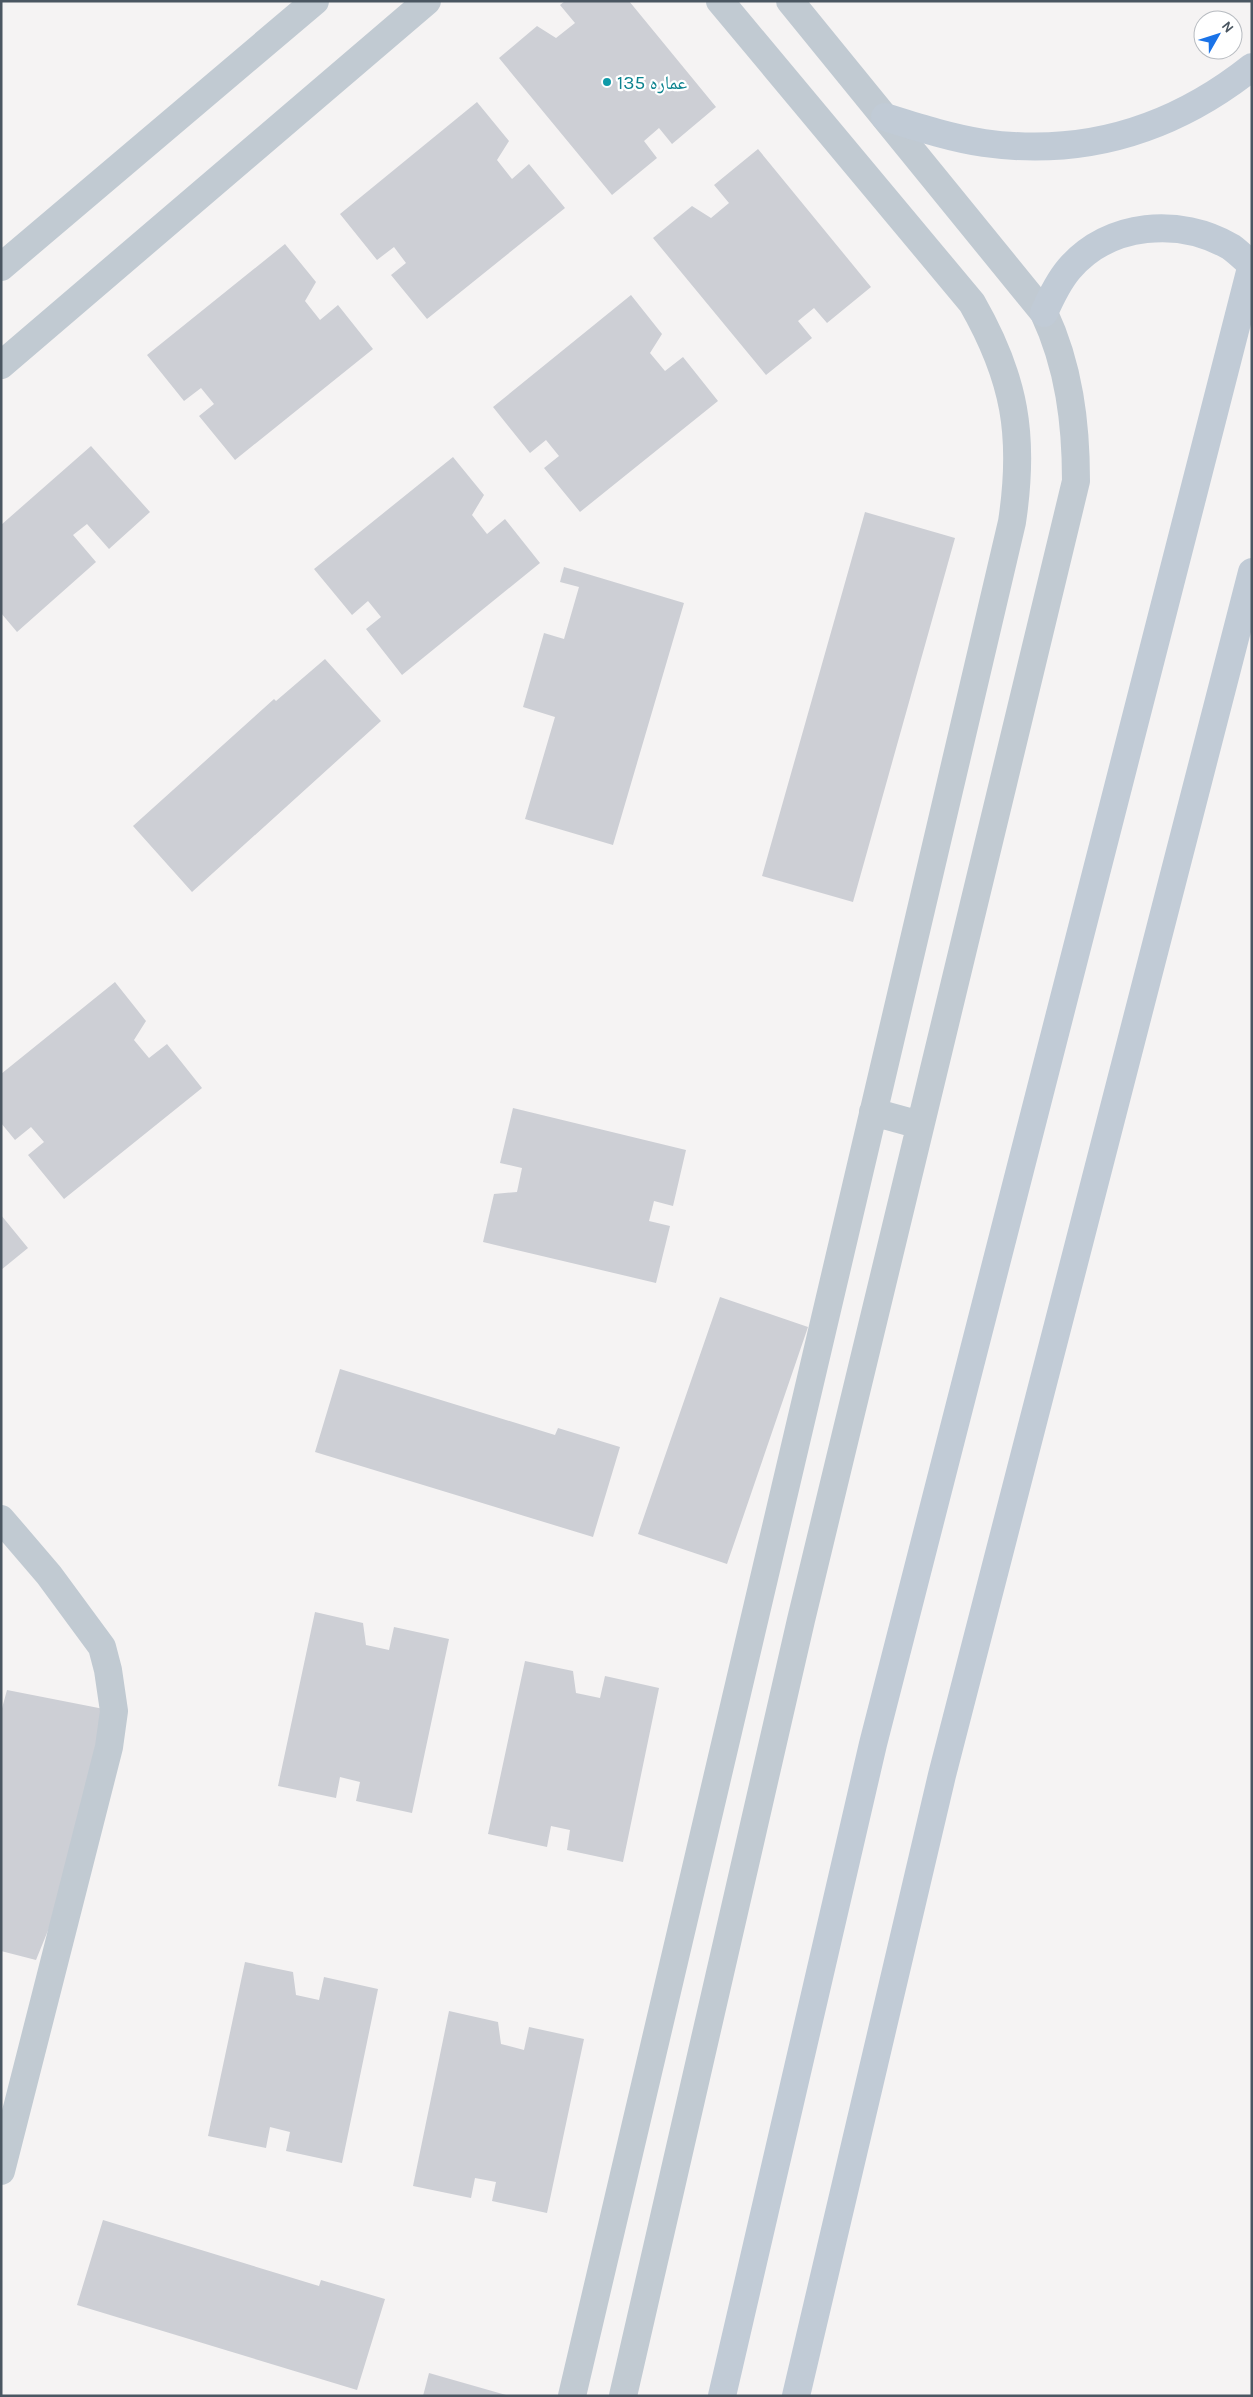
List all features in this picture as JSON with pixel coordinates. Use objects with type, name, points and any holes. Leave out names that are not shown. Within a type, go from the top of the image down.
[{"type":"main road","points":[[885,117],[935,132],[984,143],[1034,147],[1084,144],[1132,133],[1179,115],[1222,91],[1252,67]]},
{"type":"main road","points":[[722,2396],[875,1734],[1252,265],[1232,248],[1210,237],[1185,229],[1160,228],[1134,231],[1110,239],[1089,252],[1070,269],[1055,289],[1044,313]]},
{"type":"main road","points":[[796,2396],[942,1775],[1252,572]]},
{"type":"street","points":[[1,267],[314,1]]},
{"type":"street","points":[[1,365],[428,1]]},
{"type":"street","points":[[572,2396],[1012,522],[1018,482],[1018,443],[1013,403],[1004,368],[990,335],[972,303],[720,1]]},
{"type":"street","points":[[623,2396],[804,1610],[1076,481],[1076,444],[1072,407],[1054,334],[1044,313],[790,1]]},
{"type":"street","points":[[873,1112],[920,1126]]},
{"type":"street","points":[[1,1519],[49,1575],[102,1647],[108,1670],[114,1712],[109,1747],[1,2171]]},
{"type":"building","name":"عماره 135","points":[[565,1],[629,1],[716,107],[672,144],[659,128],[644,141],[657,158],[612,195],[499,58],[537,26],[556,38],[575,23],[560,5]]},
{"type":"building","points":[[477,102],[509,141],[497,160],[512,179],[529,164],[565,208],[427,319],[391,275],[406,263],[394,247],[377,260],[340,214]]},
{"type":"building","points":[[758,149],[871,287],[827,323],[814,308],[798,321],[812,338],[766,375],[653,238],[692,206],[711,218],[729,203],[714,185]]},
{"type":"building","points":[[285,244],[316,282],[305,301],[320,320],[338,305],[373,349],[235,460],[199,416],[214,404],[201,388],[184,401],[147,355]]},
{"type":"building","points":[[631,295],[662,334],[650,353],[665,371],[683,357],[718,401],[580,512],[544,468],[559,456],[546,440],[530,453],[493,407]]},
{"type":"building","points":[[91,446],[150,512],[109,549],[87,524],[73,535],[96,562],[17,632],[1,613],[1,525]]},
{"type":"building","points":[[453,457],[484,495],[472,515],[487,534],[505,519],[540,563],[402,675],[366,629],[381,617],[368,601],[352,615],[314,569]]},
{"type":"building","points":[[865,512],[955,538],[853,902],[762,876]]},
{"type":"building","points":[[564,567],[684,603],[613,845],[525,819],[555,717],[523,707],[544,633],[564,639],[579,587],[560,582]]},
{"type":"building","points":[[325,659],[381,721],[192,892],[133,826],[274,699],[276,701]]},
{"type":"building","points":[[115,982],[146,1021],[134,1040],[149,1058],[167,1044],[202,1088],[64,1199],[28,1155],[44,1142],[31,1127],[15,1140],[1,1123],[1,1074]]},
{"type":"building","points":[[513,1108],[686,1150],[673,1206],[654,1201],[649,1221],[670,1226],[656,1283],[483,1242],[494,1194],[517,1192],[522,1168],[500,1163]]},
{"type":"building","points":[[1,1215],[28,1248],[1,1270]]},
{"type":"building","points":[[720,1297],[808,1327],[727,1564],[638,1534]]},
{"type":"building","points":[[340,1369],[555,1435],[558,1428],[620,1447],[593,1537],[315,1452]]},
{"type":"building","points":[[315,1612],[363,1623],[366,1645],[389,1650],[394,1627],[449,1639],[412,1813],[356,1801],[360,1782],[340,1777],[336,1798],[278,1786]]},
{"type":"building","points":[[525,1661],[573,1671],[576,1693],[600,1698],[605,1676],[659,1688],[623,1862],[567,1850],[570,1830],[551,1826],[547,1847],[488,1834]]},
{"type":"building","points":[[7,1690],[114,1711],[84,1842],[36,1960],[1,1951],[1,1712]]},
{"type":"building","points":[[245,1962],[293,1972],[296,1995],[319,2000],[324,1977],[378,1989],[342,2163],[286,2151],[290,2132],[270,2127],[266,2148],[208,2136]]},
{"type":"building","points":[[449,2011],[498,2022],[501,2044],[524,2050],[529,2027],[584,2039],[547,2213],[492,2201],[496,2182],[475,2178],[471,2198],[413,2186]]},
{"type":"building","points":[[103,2220],[319,2286],[321,2280],[385,2299],[357,2390],[77,2305]]},
{"type":"building","points":[[429,2373],[506,2395],[506,2396],[423,2396]]},
{"type":"place","name":"عماره 135","points":[[607,82]]}]
